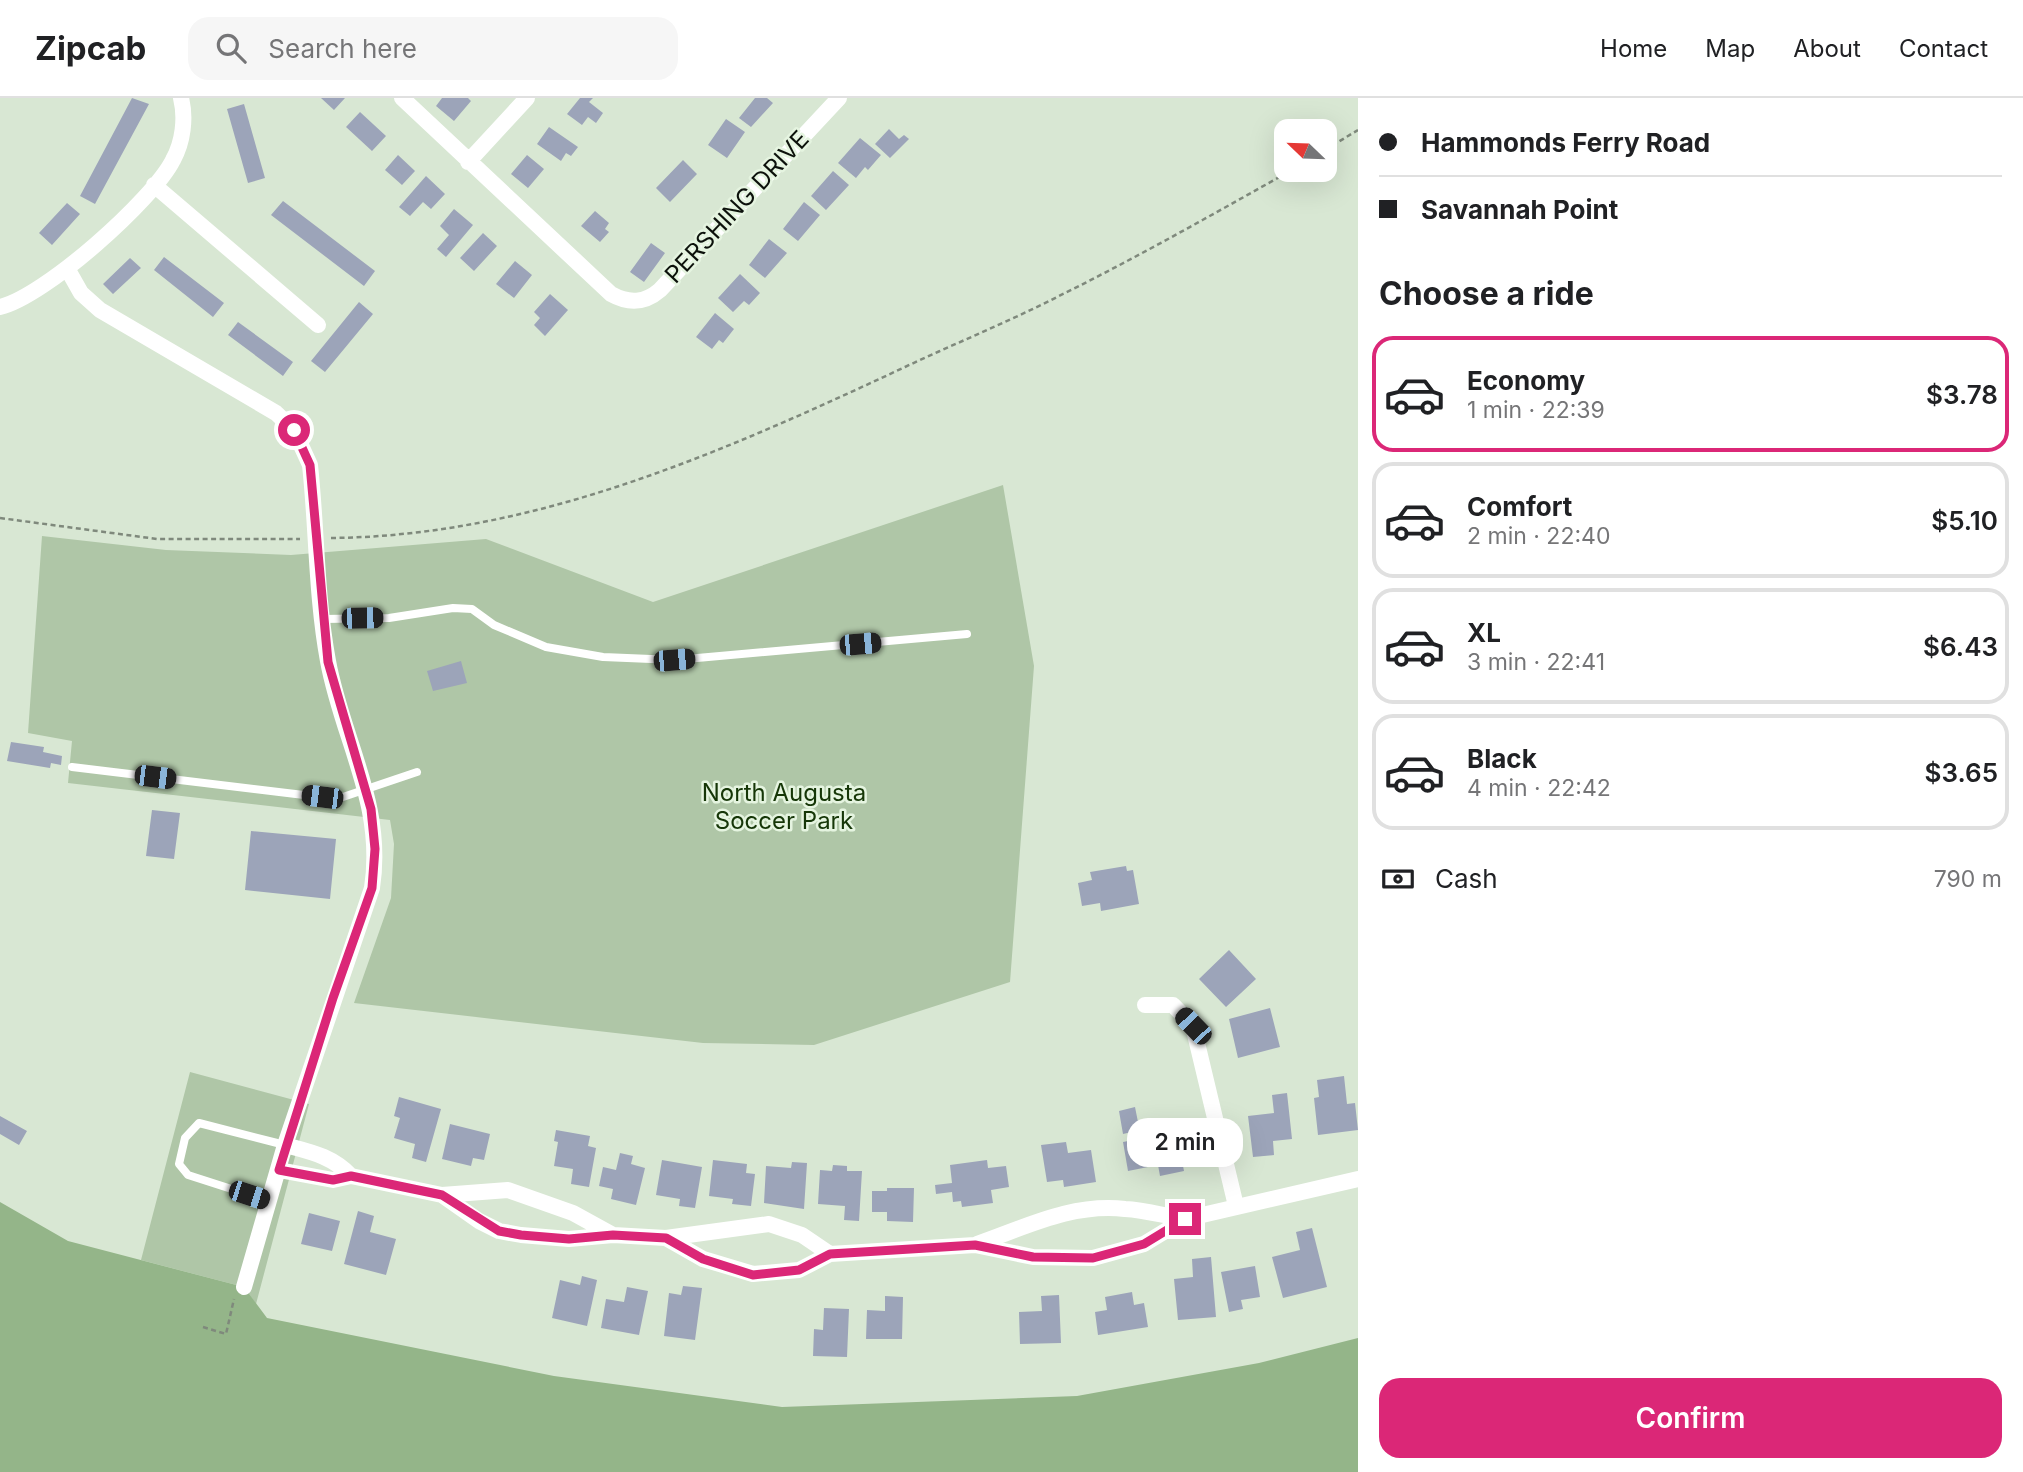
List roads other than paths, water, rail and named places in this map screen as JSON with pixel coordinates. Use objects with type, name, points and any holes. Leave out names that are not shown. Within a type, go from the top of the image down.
[{"type":"street","points":[[0,307],[9,305],[68,270],[166,173],[178,148],[184,121],[181,98]]},
{"type":"street","points":[[402,98],[468,163],[527,98]]},
{"type":"street","name":"PERSHING DRIVE","points":[[468,163],[611,294],[628,301],[645,299],[660,290],[839,98]]},
{"type":"street","points":[[155,185],[318,325]]},
{"type":"street","points":[[68,270],[80,293],[100,310],[286,421],[301,441],[310,465],[323,619],[334,689],[365,789],[374,829],[375,869],[372,888],[285,1145],[245,1283]]},
{"type":"street","points":[[1144,1005],[1173,1005],[1193,1026],[1236,1206]]},
{"type":"street","points":[[285,1145],[328,1157],[351,1176]]},
{"type":"street","points":[[279,1170],[333,1180],[351,1176],[442,1195],[508,1190],[573,1213],[613,1235]]},
{"type":"street","points":[[666,1238],[703,1259],[753,1275],[799,1270],[830,1254],[975,1245],[1033,1257],[1093,1258],[1144,1244],[1185,1219],[1358,1179]]},
{"type":"street","points":[[442,1195],[499,1231],[569,1239],[613,1235],[666,1238],[769,1224],[802,1235],[830,1254]]},
{"type":"street","points":[[975,1245],[1051,1217],[1093,1209],[1125,1208],[1185,1219]]},
{"type":"lane","points":[[323,619],[389,618],[453,608],[472,609],[494,625],[546,647],[603,657],[674,660],[967,634]]},
{"type":"lane","points":[[72,767],[337,799],[417,772]]},
{"type":"lane","points":[[269,1201],[188,1175],[178,1164],[185,1138],[199,1123],[285,1145]]},
{"type":"park label","name":"North Augusta Soccer Park","points":[[784,807]]}]
